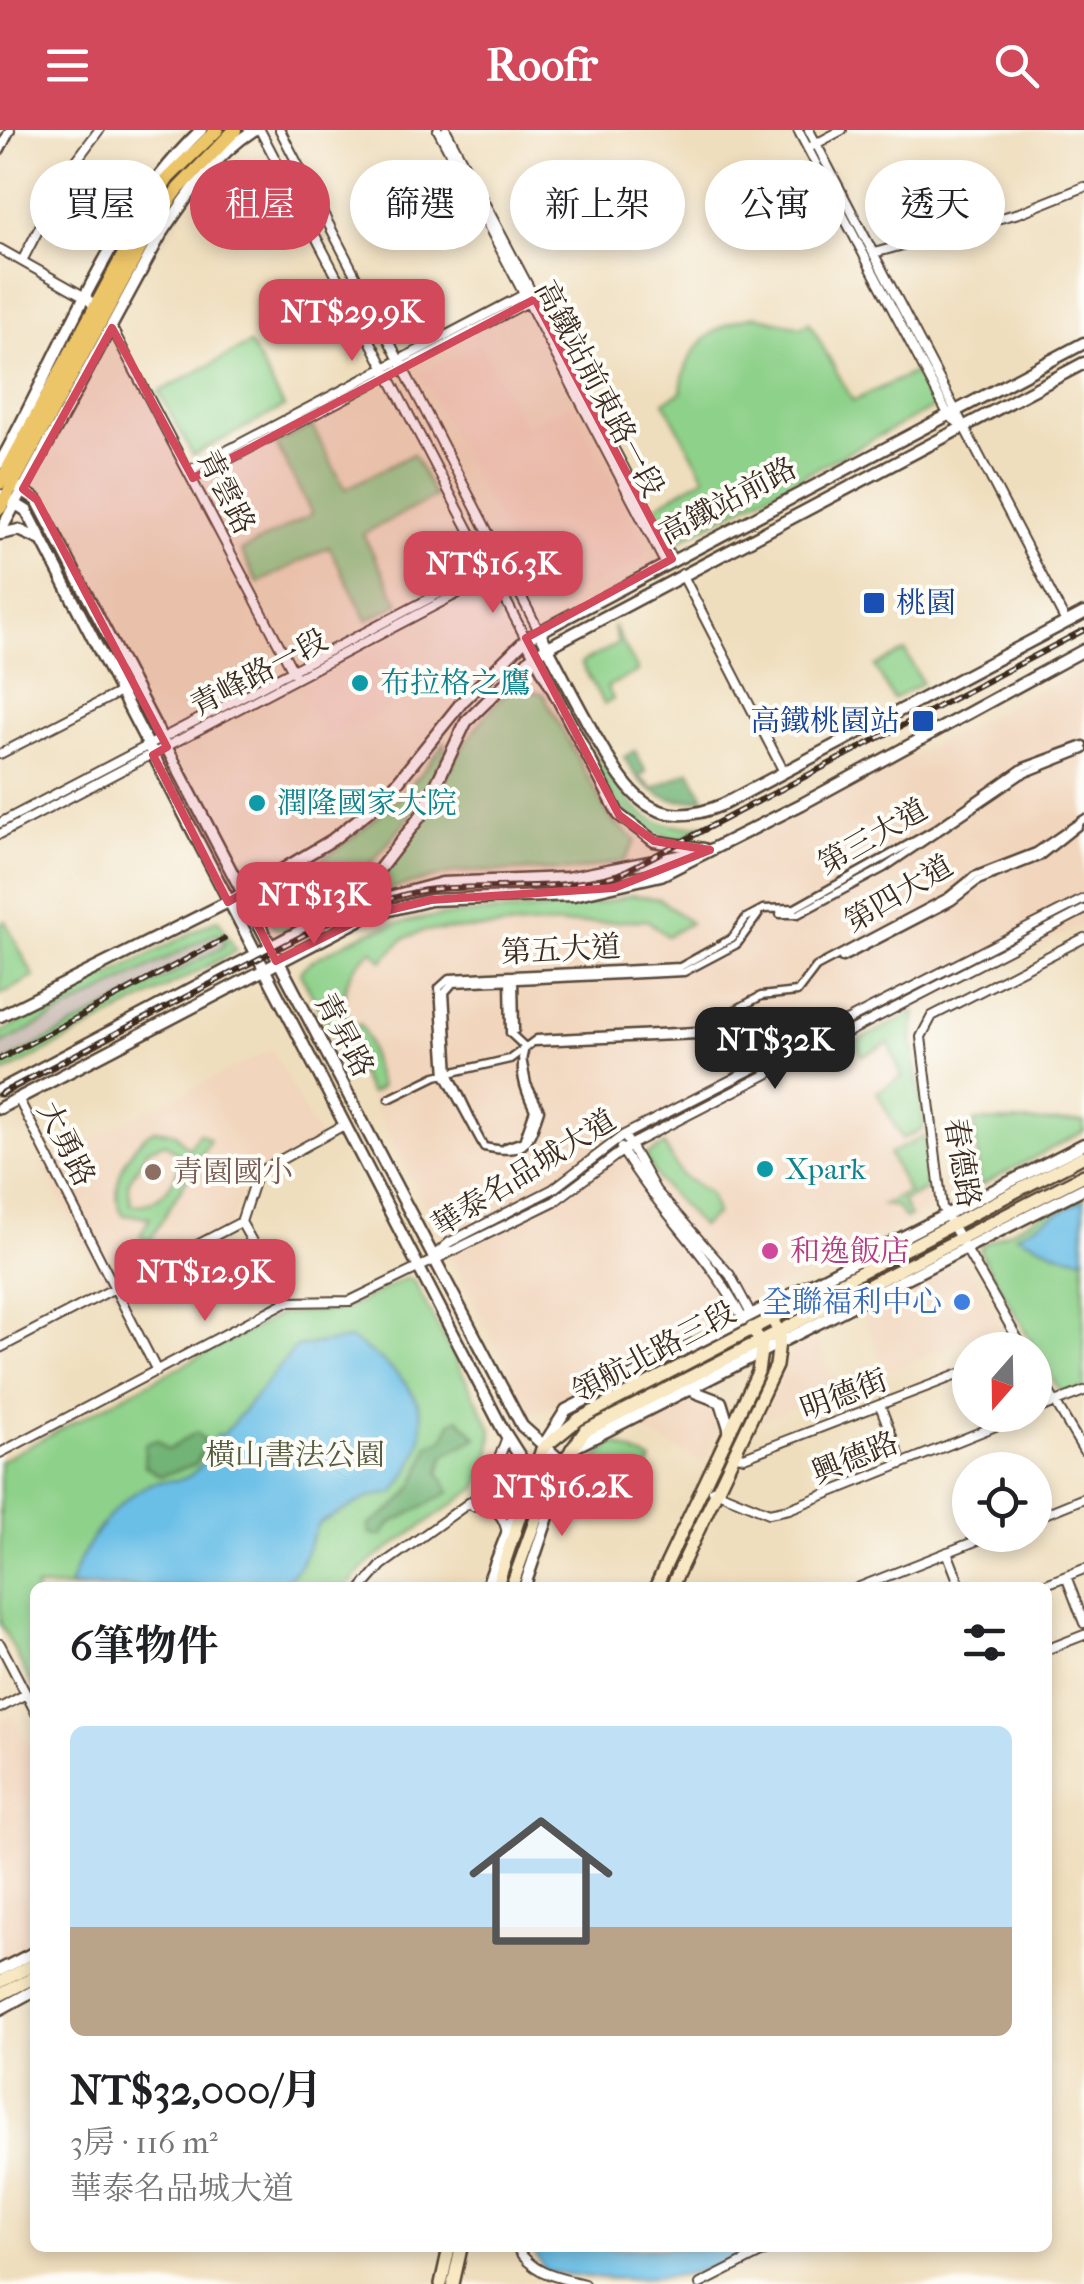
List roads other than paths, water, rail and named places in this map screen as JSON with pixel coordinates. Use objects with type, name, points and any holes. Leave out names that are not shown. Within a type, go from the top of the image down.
[{"type":"main road","points":[[5,501],[8,482],[168,178],[216,130]]},
{"type":"main road","points":[[100,313],[178,188],[235,130]]},
{"type":"main road","name":"領航北路三段","points":[[542,1448],[579,1419],[749,1320],[771,1318],[948,1222],[1084,1156]]},
{"type":"main road","name":"領航北路三段","points":[[512,1582],[549,1482],[560,1460],[585,1431],[761,1350],[961,1246],[1084,1175]]},
{"type":"main road","points":[[658,1582],[734,1454],[776,1366],[780,1340],[771,1318]]},
{"type":"main road","points":[[673,1582],[729,1434],[758,1372],[761,1350],[749,1320]]},
{"type":"main road","points":[[498,1582],[542,1448]]},
{"type":"main road","points":[[0,1982],[30,1967]]},
{"type":"main road","points":[[0,1996],[30,1980]]},
{"type":"main road","points":[[441,2284],[449,2252]]},
{"type":"main road","points":[[452,2284],[459,2252]]},
{"type":"street","points":[[0,150],[10,130]]},
{"type":"street","points":[[22,262],[70,169],[99,130]]},
{"type":"street","points":[[100,313],[137,208],[161,173],[201,130]]},
{"type":"street","points":[[0,463],[100,313],[184,200],[236,142],[257,130],[620,815],[654,840],[710,850]]},
{"type":"street","points":[[280,130],[398,366],[547,647],[624,787],[652,808],[669,814],[701,814],[1084,612]]},
{"type":"street","name":"高鐵站前東路一段","points":[[438,130],[530,297]]},
{"type":"street","name":"高鐵站前東路一段","points":[[446,130],[668,561]]},
{"type":"street","points":[[798,130],[812,146],[876,252],[954,414]]},
{"type":"street","points":[[809,130],[812,146],[864,256],[964,427],[1066,622]]},
{"type":"street","points":[[812,146],[842,130]]},
{"type":"street","points":[[864,256],[1020,213],[1084,187]]},
{"type":"street","points":[[0,249],[100,313]]},
{"type":"street","points":[[191,474],[530,297]]},
{"type":"street","name":"青雲路","points":[[100,313],[191,474],[294,674]]},
{"type":"street","name":"高鐵站前路","points":[[0,1016],[228,902],[332,840],[384,799],[462,702],[526,638],[1084,343]]},
{"type":"street","name":"高鐵站前路","points":[[534,654],[1084,363]]},
{"type":"street","name":"青昇路","points":[[8,482],[37,500],[522,1426],[542,1448],[560,1460]]},
{"type":"street","points":[[5,501],[0,533],[19,530],[42,540]]},
{"type":"street","name":"青昇路","points":[[5,501],[26,511],[42,540],[416,1265],[507,1437],[532,1474]]},
{"type":"street","name":"青峰路一段","points":[[152,750],[490,572]]},
{"type":"street","points":[[682,574],[784,772]]},
{"type":"street","points":[[0,1108],[369,915],[432,900],[614,888],[661,875],[1084,650]]},
{"type":"street","points":[[340,910],[372,879],[422,814],[466,722],[534,654]]},
{"type":"street","points":[[0,754],[120,692]]},
{"type":"street","name":"第三大道","points":[[756,914],[796,908],[882,862],[1024,768],[1084,747]]},
{"type":"street","points":[[0,823],[152,750]]},
{"type":"street","points":[[0,834],[152,750]]},
{"type":"street","name":"第四大道","points":[[525,1048],[534,1042],[699,1035],[762,999],[798,993],[818,970],[952,901],[978,880],[1037,855],[1084,821]]},
{"type":"street","points":[[0,1090],[340,910],[442,883],[568,878],[710,850]]},
{"type":"street","name":"華泰名品城大道","points":[[433,1258],[450,1242],[553,1189],[620,1137],[1084,898]]},
{"type":"street","name":"華泰名品城大道","points":[[433,1258],[555,1201],[626,1147],[1084,910]]},
{"type":"street","name":"第五大道","points":[[448,1075],[439,988],[450,978],[680,967],[732,938],[746,918],[756,914]]},
{"type":"street","name":"春德路","points":[[1013,1332],[948,1222],[922,1037],[932,1016],[1084,938]]},
{"type":"street","points":[[512,978],[510,1033],[525,1048]]},
{"type":"street","points":[[389,1099],[448,1075],[510,1059],[525,1048]]},
{"type":"street","points":[[448,1075],[478,1140],[484,1147],[511,1152],[526,1145],[540,1110],[527,1084],[522,1058],[525,1048]]},
{"type":"street","name":"大勇路","points":[[18,1098],[156,1371]]},
{"type":"street","points":[[0,1348],[241,1222],[255,1179],[264,1168],[344,1125]]},
{"type":"street","points":[[620,1137],[656,1191],[730,1274],[749,1320]]},
{"type":"street","name":"領航北路三段","points":[[749,1320],[948,1222],[1084,1144]]},
{"type":"street","name":"領航北路三段","points":[[961,1246],[1084,1188]]},
{"type":"street","points":[[241,1222],[286,1302]]},
{"type":"street","points":[[0,1453],[286,1302],[350,1301],[433,1258]]},
{"type":"street","name":"領航北路三段","points":[[570,1449],[688,1393],[761,1350]]},
{"type":"street","name":"明德街","points":[[734,1454],[744,1457],[952,1377]]},
{"type":"street","points":[[1052,1403],[1084,1391]]},
{"type":"street","points":[[688,1393],[700,1392],[722,1402],[728,1412],[729,1434]]},
{"type":"street","points":[[1052,1397],[1084,1450]]},
{"type":"street","points":[[880,1405],[902,1463]]},
{"type":"street","name":"興德路","points":[[710,1489],[769,1513],[980,1432]]},
{"type":"street","points":[[367,1582],[382,1565],[464,1510],[489,1486],[507,1437]]},
{"type":"street","points":[[464,1510],[532,1474]]},
{"type":"street","points":[[526,1582],[551,1508],[549,1482],[532,1474]]},
{"type":"street","points":[[489,1582],[518,1499],[532,1474]]},
{"type":"street","points":[[1052,1511],[1084,1498]]},
{"type":"street","points":[[474,1506],[497,1511],[504,1518],[508,1536]]},
{"type":"street","points":[[873,1582],[952,1550]]},
{"type":"street","points":[[948,1552],[959,1582]]},
{"type":"street","points":[[1051,1582],[1084,1569]]},
{"type":"street","points":[[1066,1576],[1084,1624]]},
{"type":"street","points":[[1052,1647],[1084,1635]]},
{"type":"street","points":[[0,1644],[30,1702]]},
{"type":"street","points":[[0,1708],[26,1694]]},
{"type":"street","points":[[0,1970],[30,1955]]},
{"type":"street","points":[[0,2009],[30,1993]]},
{"type":"street","points":[[520,2252],[528,2264],[549,2276],[584,2284]]},
{"type":"street","points":[[700,2284],[763,2252]]},
{"type":"water","points":[[1084,1199],[1084,1258],[1061,1254],[1016,1235]]},
{"type":"water","points":[[350,1339],[408,1387],[418,1404],[422,1423],[420,1444],[394,1493],[370,1497],[318,1524],[300,1566],[284,1582],[71,1582],[81,1558],[110,1515],[148,1485],[193,1474],[217,1434],[223,1435],[296,1347]]},
{"type":"water","points":[[534,2252],[752,2252],[709,2269],[656,2278],[601,2278],[545,2271]]},
{"type":"railway","points":[[0,1094],[325,924],[379,903],[435,889],[551,885],[620,874],[1084,630]]},
{"type":"railway","points":[[0,1059],[224,939]]},
{"type":"place","name":"桃園","points":[[874,603]]},
{"type":"place","name":"布拉格之鷹","points":[[360,683]]},
{"type":"place","name":"高鐵桃園站","points":[[923,721]]},
{"type":"place","name":"潤隆國家大院","points":[[257,803]]},
{"type":"place","name":"Xpark","points":[[765,1169]]},
{"type":"place","name":"青園國小","points":[[153,1172]]},
{"type":"place","name":"和逸飯店","points":[[770,1251]]},
{"type":"place","name":"全聯福利中心","points":[[962,1302]]},
{"type":"park label","name":"橫山書法公園","points":[[295,1455]]}]
